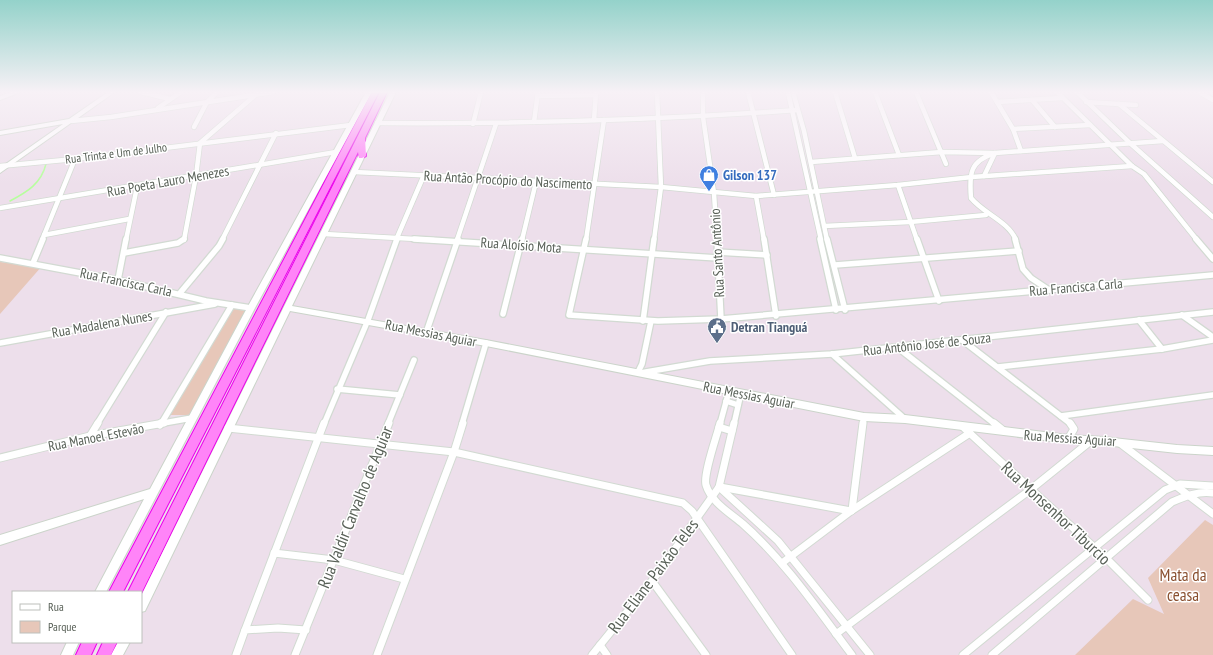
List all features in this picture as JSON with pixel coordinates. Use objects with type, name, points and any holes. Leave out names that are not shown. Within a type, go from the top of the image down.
[{"type":"highway","points":[[117,591],[360,123]]},
{"type":"highway","points":[[135,591],[369,123]]},
{"type":"highway","points":[[361,138],[362,156]]},
{"type":"highway","points":[[331,177],[335,155]]},
{"type":"highway","points":[[83,655],[89,643]]},
{"type":"highway","points":[[104,655],[110,643]]},
{"type":"main road","points":[[0,133],[62,123]]},
{"type":"main road","points":[[0,171],[69,123]]},
{"type":"main road","points":[[142,605],[228,428],[289,308],[377,123]]},
{"type":"main road","points":[[101,591],[152,492],[351,125]]},
{"type":"main road","name":"Rua Messias Aguiar","points":[[289,308],[368,320],[426,333],[486,343],[864,416],[905,419],[1068,439],[1094,439],[1181,450],[1213,451]]},
{"type":"main road","points":[[0,540],[152,492]]},
{"type":"main road","points":[[67,655],[73,643]]},
{"type":"main road","points":[[117,655],[123,643]]},
{"type":"street","points":[[194,127],[196,123]]},
{"type":"street","points":[[124,253],[178,243],[184,240],[196,176],[200,143],[224,123]]},
{"type":"street","points":[[377,123],[496,124],[523,123]]},
{"type":"street","points":[[584,249],[590,224],[604,123]]},
{"type":"street","points":[[642,321],[661,187],[658,123]]},
{"type":"street","name":"Rua Santo Antônio","points":[[704,123],[714,193],[721,319]]},
{"type":"street","points":[[755,123],[774,195]]},
{"type":"street","points":[[797,123],[836,310]]},
{"type":"street","points":[[800,123],[804,131],[824,226],[835,265],[845,310]]},
{"type":"street","points":[[844,123],[855,158]]},
{"type":"street","points":[[887,123],[899,155]]},
{"type":"street","points":[[929,123],[946,164]]},
{"type":"street","points":[[1009,123],[1021,151]]},
{"type":"street","points":[[1051,123],[1055,127]]},
{"type":"street","points":[[1087,123],[1132,166],[1144,174],[1213,259]]},
{"type":"street","points":[[1108,123],[1213,217]]},
{"type":"street","points":[[1141,123],[1213,182]]},
{"type":"street","points":[[426,333],[496,124]]},
{"type":"street","name":"Rua Trinta e Um de Julho","points":[[0,166],[75,159],[276,133],[351,125]]},
{"type":"street","points":[[1013,129],[1090,125]]},
{"type":"street","points":[[180,293],[219,246],[276,133]]},
{"type":"street","points":[[811,162],[942,152],[995,153],[1163,141]]},
{"type":"street","points":[[984,176],[995,153]]},
{"type":"street","points":[[995,153],[983,157],[975,163],[972,168],[971,198],[986,214],[1010,230],[1016,238],[1022,267],[1026,272],[1049,290]]},
{"type":"street","name":"Rua Poeta Lauro Menezes","points":[[0,208],[137,187],[261,164],[335,155]]},
{"type":"street","points":[[33,263],[75,159]]},
{"type":"street","name":"Rua Antão Procópio do Nascimento","points":[[354,172],[661,187],[756,196],[898,185],[984,176],[1132,166]]},
{"type":"street","points":[[236,655],[337,389],[368,320],[397,238],[424,176]]},
{"type":"street","points":[[503,314],[536,182]]},
{"type":"street","points":[[898,185],[939,301]]},
{"type":"street","points":[[118,280],[129,219],[137,187]]},
{"type":"street","points":[[756,196],[776,316]]},
{"type":"street","points":[[824,226],[910,222],[986,214]]},
{"type":"street","points":[[44,236],[129,219]]},
{"type":"street","name":"Rua Aloísio Mota","points":[[324,234],[458,240],[718,258]]},
{"type":"street","name":"Rua Francisca Carla","points":[[584,249],[569,315],[642,321],[776,316],[1213,274]]},
{"type":"street","points":[[835,265],[1019,251]]},
{"type":"street","points":[[717,252],[767,255]]},
{"type":"street","name":"Rua Francisca Carla","points":[[0,258],[33,263],[180,293],[205,303]]},
{"type":"street","name":"Rua Madalena Nunes","points":[[0,342],[166,312],[205,303],[223,303],[232,305]]},
{"type":"street","points":[[160,425],[232,305],[251,308]]},
{"type":"street","points":[[90,436],[166,312]]},
{"type":"street","name":"Rua Antônio José de Souza","points":[[639,373],[710,361],[832,354],[1213,312]]},
{"type":"street","points":[[1182,315],[1213,337]]},
{"type":"street","points":[[1139,320],[1162,349]]},
{"type":"street","points":[[639,373],[651,321]]},
{"type":"street","points":[[962,340],[1061,416],[1074,429],[1068,439]]},
{"type":"street","points":[[998,367],[1162,349],[1213,340]]},
{"type":"street","points":[[377,655],[404,579],[454,452],[486,343]]},
{"type":"street","points":[[897,347],[1006,432]]},
{"type":"street","points":[[832,354],[905,419]]},
{"type":"street","name":"Rua Valdir Carvalho de Aguiar","points":[[295,655],[414,360]]},
{"type":"street","points":[[337,389],[400,395]]},
{"type":"street","points":[[729,391],[705,479],[705,486],[712,497],[765,543],[852,655]]},
{"type":"street","name":"Rua Eliane Paixão Teles","points":[[592,655],[652,581],[719,487],[741,393]]},
{"type":"street","points":[[1061,416],[1213,395]]},
{"type":"street","points":[[726,401],[738,405]]},
{"type":"street","points":[[851,511],[864,416]]},
{"type":"street","name":"Rua Manoel Estevão","points":[[0,458],[90,436],[160,425],[192,418]]},
{"type":"street","name":"Rua Monsenhor Tiburcio","points":[[963,427],[1107,559],[1148,600]]},
{"type":"street","points":[[228,428],[454,452],[683,503],[688,506],[698,518],[792,655]]},
{"type":"street","points":[[719,428],[732,431]]},
{"type":"street","points":[[782,563],[851,511],[970,433]]},
{"type":"street","points":[[836,634],[1030,490],[1094,439]]},
{"type":"street","points":[[1118,441],[1213,514]]},
{"type":"street","points":[[963,655],[1165,490],[1180,484],[1213,486]]},
{"type":"street","points":[[719,487],[851,511]]},
{"type":"street","points":[[719,487],[778,541],[791,555],[870,655]]},
{"type":"street","points":[[992,655],[1107,559],[1172,502],[1188,495],[1203,492],[1213,493]]},
{"type":"street","points":[[274,553],[334,560],[404,579]]},
{"type":"street","points":[[652,581],[706,655]]},
{"type":"street","points":[[245,630],[278,628],[306,630]]},
{"type":"street","points":[[600,645],[607,655]]},
{"type":"green space","points":[[0,262],[42,266],[0,314]]},
{"type":"green space","points":[[232,307],[248,309],[191,415],[169,415]]},
{"type":"green space","name":"Mata da ceasa","points":[[1205,520],[1213,525],[1213,655],[1075,655],[1133,599],[1164,614],[1148,578]]},
{"type":"waterway","points":[[10,201],[28,191],[37,182],[41,177],[46,164]]},
{"type":"place","name":"Gilson 137","points":[[709,192]]},
{"type":"place","name":"Detran Tianguá","points":[[717,344]]}]
